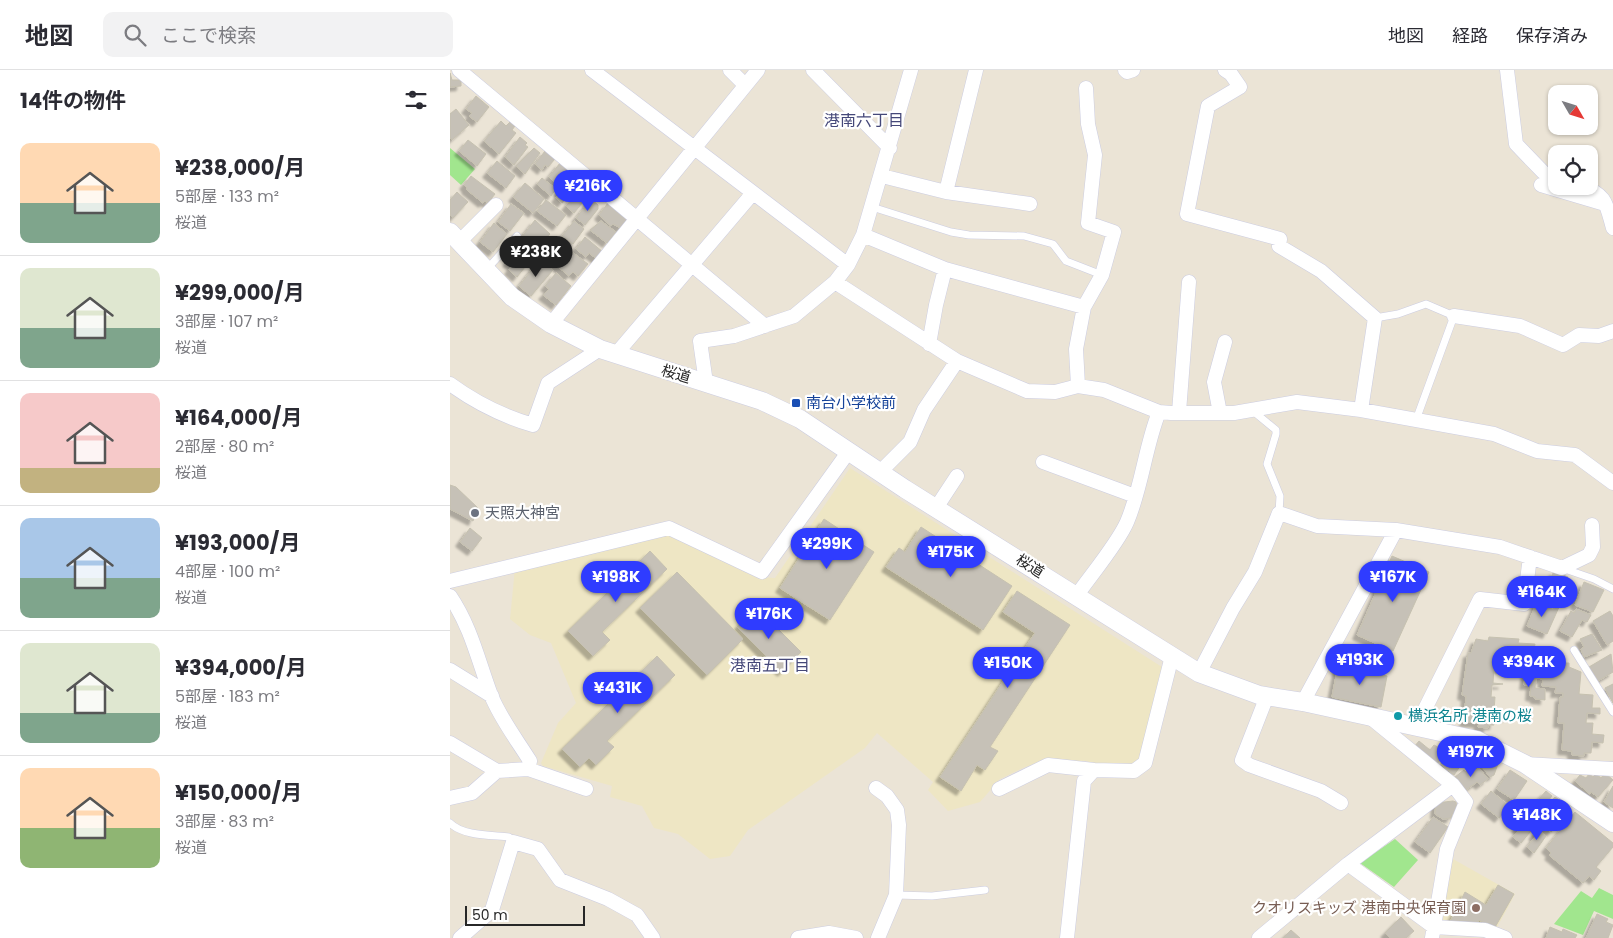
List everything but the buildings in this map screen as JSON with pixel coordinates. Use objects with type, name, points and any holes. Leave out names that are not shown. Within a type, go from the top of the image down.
[{"type":"street","points":[[458,70],[765,326]]},
{"type":"street","points":[[592,70],[848,265]]},
{"type":"street","points":[[730,70],[744,84]]},
{"type":"street","points":[[551,324],[638,220],[744,84],[758,70]]},
{"type":"street","points":[[813,70],[890,148]]},
{"type":"street","points":[[706,384],[700,341],[734,336],[794,316],[835,282],[848,265],[863,235],[882,176],[910,70]]},
{"type":"street","points":[[946,192],[976,70]]},
{"type":"street","points":[[1125,70],[1128,72],[1133,70]]},
{"type":"street","points":[[1225,70],[1231,74],[1240,87],[1208,106],[1187,214],[1280,239],[1279,246],[1321,271],[1375,318],[1361,410]]},
{"type":"street","points":[[1507,70],[1516,144],[1548,174]]},
{"type":"street","points":[[1078,386],[1076,349],[1084,307],[1102,275],[1114,232],[1088,222],[1095,155],[1088,124],[1086,88]]},
{"type":"street","points":[[882,176],[946,192],[1030,204]]},
{"type":"street","points":[[1541,186],[1605,204]]},
{"type":"street","points":[[1598,192],[1605,204],[1613,228]]},
{"type":"street","points":[[450,384],[488,408],[533,425],[548,383],[608,352],[692,265],[753,193]]},
{"type":"street","points":[[455,237],[496,205]]},
{"type":"street","points":[[863,235],[945,269],[1084,307]]},
{"type":"street","name":"桜道","points":[[455,237],[485,271],[512,297],[551,324],[608,352],[762,401],[800,419],[936,508],[1077,595],[1198,673],[1267,696],[1303,702],[1477,740],[1525,764],[1613,823]]},
{"type":"street","points":[[929,344],[945,269]]},
{"type":"street","points":[[835,282],[957,361],[1027,391],[1055,392],[1078,386],[1104,390],[1159,412],[1234,413],[1297,402],[1361,410],[1494,434],[1537,450],[1575,455],[1613,483]]},
{"type":"street","points":[[1179,412],[1189,282]]},
{"type":"street","points":[[1454,316],[1520,326],[1563,345],[1580,334],[1599,336],[1613,331]]},
{"type":"street","points":[[1220,413],[1214,382],[1225,342]]},
{"type":"street","points":[[880,472],[910,442],[924,410],[957,361]]},
{"type":"street","points":[[1077,595],[1126,523],[1145,465],[1152,431],[1159,412]]},
{"type":"street","points":[[450,581],[669,528],[762,572],[849,451]]},
{"type":"street","points":[[1043,462],[1135,496]]},
{"type":"street","points":[[936,508],[957,476]]},
{"type":"street","points":[[1198,673],[1255,572],[1279,513],[1317,526],[1396,530],[1500,547],[1562,568],[1590,555],[1593,547],[1592,525]]},
{"type":"street","points":[[1303,702],[1396,530]]},
{"type":"street","points":[[1416,728],[1480,599],[1524,604],[1530,557]]},
{"type":"street","points":[[450,596],[461,612],[473,637],[492,696],[530,761],[528,768]]},
{"type":"street","points":[[999,789],[1048,765],[1094,770],[1134,771],[1146,763],[1172,656]]},
{"type":"street","points":[[450,670],[492,696]]},
{"type":"street","points":[[1267,696],[1242,760],[1249,766],[1321,791],[1341,803]]},
{"type":"street","points":[[1370,717],[1453,785],[1466,802],[1447,849],[1433,932]]},
{"type":"street","points":[[450,743],[497,771]]},
{"type":"street","points":[[1525,764],[1613,769]]},
{"type":"street","points":[[450,798],[472,793],[497,771],[528,768],[586,789]]},
{"type":"street","points":[[1067,938],[1084,781],[1094,770]]},
{"type":"street","points":[[1259,938],[1348,864],[1453,785]]},
{"type":"street","points":[[876,788],[887,796],[897,810],[899,824],[896,895],[878,938]]},
{"type":"street","points":[[460,938],[492,910],[513,842],[538,849],[560,880],[608,899],[637,915],[653,938]]},
{"type":"street","points":[[1348,864],[1433,932],[1485,930],[1505,938]]},
{"type":"street","points":[[798,938],[829,933],[856,938]]},
{"type":"lane","points":[[872,207],[969,236],[1024,236],[1053,244],[1066,261],[1102,275]]},
{"type":"lane","points":[[485,271],[517,236]]},
{"type":"lane","points":[[1375,318],[1398,314],[1426,304],[1454,316],[1416,420]]},
{"type":"lane","points":[[1251,409],[1276,430],[1267,464],[1280,496],[1279,513]]},
{"type":"lane","points":[[1562,568],[1613,588]]},
{"type":"lane","points":[[1574,650],[1613,712]]},
{"type":"lane","points":[[450,823],[456,829],[509,837],[513,842]]},
{"type":"lane","points":[[896,895],[932,896],[985,890]]},
{"type":"shaded area","points":[[850,468],[1162,667],[1155,712],[1142,756],[1134,764],[1101,768],[1087,761],[1047,760],[1025,767],[1000,779],[980,802],[948,811],[928,790],[933,782],[877,733],[865,748],[748,830],[730,856],[710,859],[678,834],[654,828],[642,806],[610,797],[612,786],[543,766],[541,763],[558,723],[576,703],[551,643],[530,635],[510,619],[515,568],[667,534],[757,577],[775,578]]},
{"type":"shaded area","name":"クオリスキッズ 港南中央保育園","points":[[1453,859],[1515,894],[1495,931],[1441,922]]},
{"type":"green space","points":[[450,148],[475,169],[461,185],[450,175]]},
{"type":"green space","points":[[1395,839],[1418,860],[1394,887],[1360,863]]},
{"type":"green space","points":[[1599,888],[1613,895],[1613,919],[1594,911],[1583,935],[1554,924],[1581,891],[1592,898]]},
{"type":"place","name":"南台小学校前","points":[[796,403]]},
{"type":"place","name":"天照大神宮","points":[[475,513]]},
{"type":"place","name":"横浜名所 港南の桜","points":[[1398,716]]},
{"type":"place","name":"クオリスキッズ 港南中央保育園","points":[[1476,908]]},
{"type":"district","name":"港南六丁目","points":[[864,120]]},
{"type":"district","name":"港南五丁目","points":[[770,665]]}]
